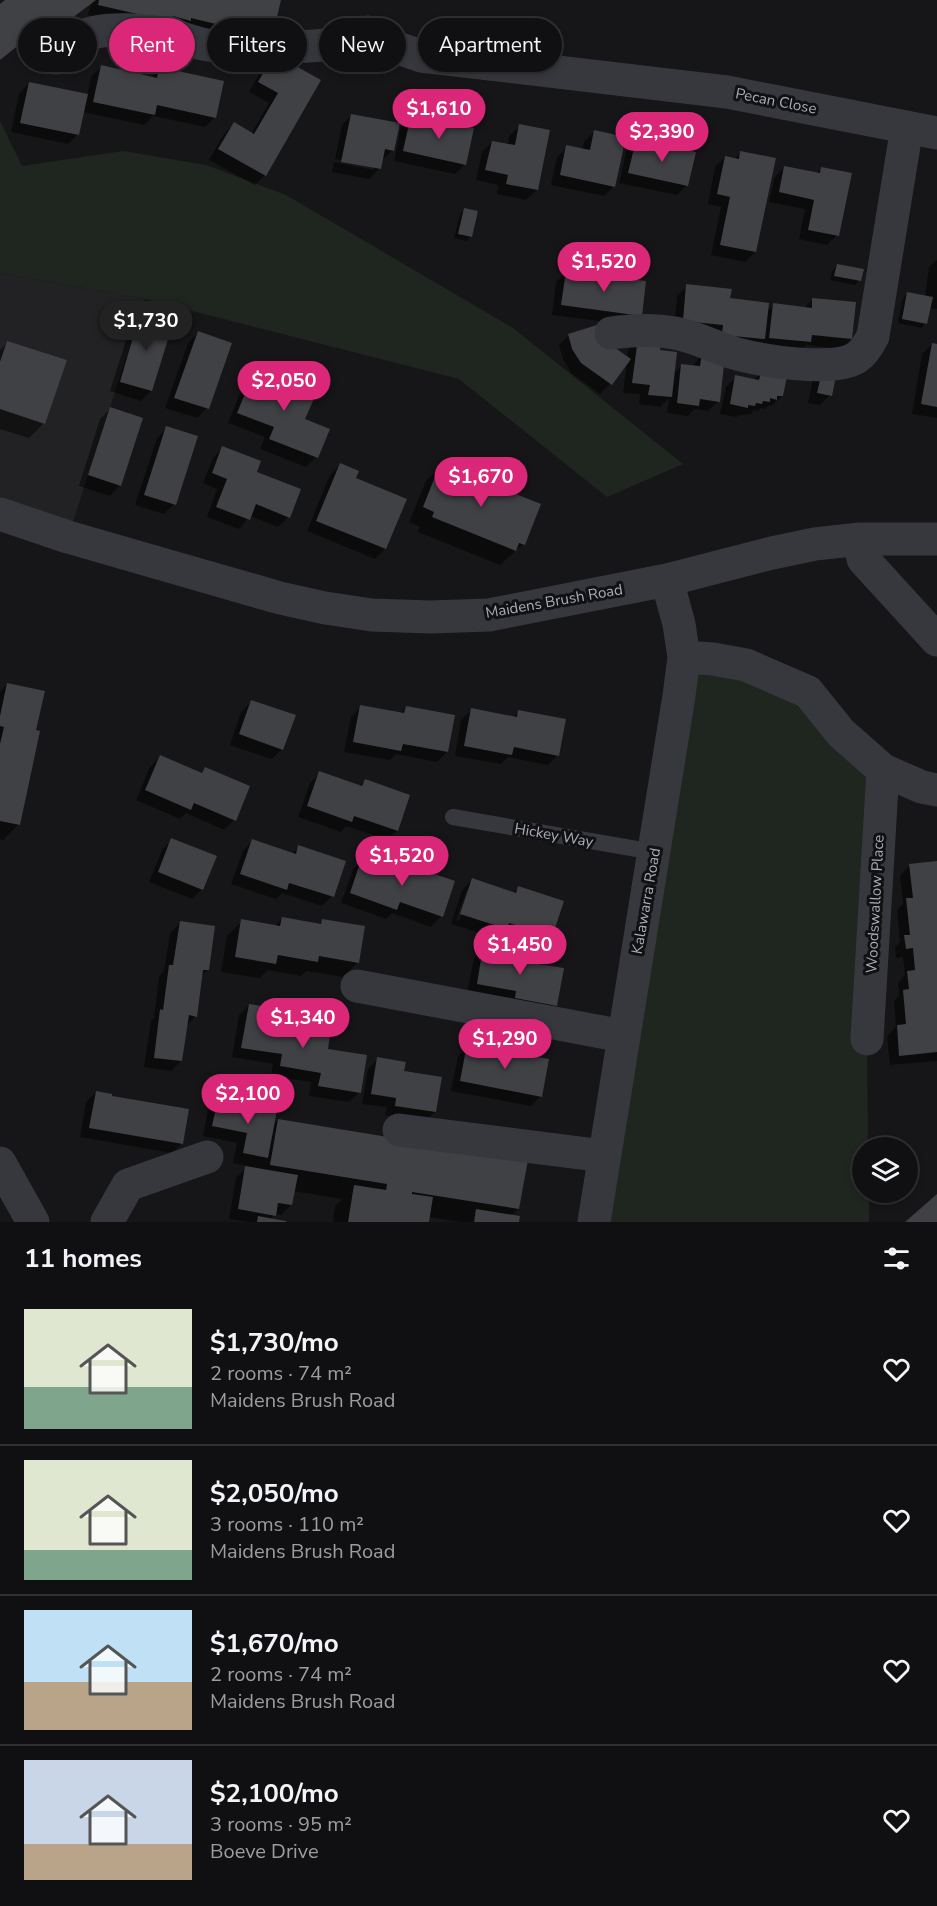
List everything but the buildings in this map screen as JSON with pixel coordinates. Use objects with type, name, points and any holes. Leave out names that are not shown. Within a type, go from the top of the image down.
[{"type":"street","name":"Pecan Close","points":[[97,32],[125,30],[174,36],[203,44],[247,47],[332,46],[374,35],[392,46],[421,56],[727,92],[922,130]]},
{"type":"street","points":[[611,333],[638,330],[675,333],[737,354],[788,364],[830,364],[855,358],[867,348],[873,336],[922,130]]},
{"type":"street","name":"Maidens Brush Road","points":[[0,514],[68,537],[280,598],[372,615],[430,617],[489,615],[667,580],[815,544],[860,539],[937,539]]},
{"type":"street","points":[[860,539],[862,559],[937,640]]},
{"type":"street","name":"Kalawarra Road","points":[[594,1222],[684,657],[679,624],[667,580]]},
{"type":"street","points":[[684,657],[746,665],[808,692],[841,733],[883,770],[922,787],[937,790]]},
{"type":"street","name":"Woodswallow Place","points":[[867,1039],[883,770]]},
{"type":"street","points":[[357,987],[623,1036]]},
{"type":"street","points":[[399,1131],[604,1156]]},
{"type":"street","points":[[107,1222],[128,1185],[207,1157]]},
{"type":"street","points":[[0,1163],[33,1222]]},
{"type":"lane","name":"Hickey Way","points":[[453,817],[654,852]]},
{"type":"shaded area","points":[[0,121],[22,166],[123,151],[206,165],[286,195],[513,328],[683,464],[607,497],[459,379],[145,299],[0,273]]},
{"type":"shaded area","points":[[0,273],[145,299],[68,537],[0,514]]},
{"type":"shaded area","points":[[684,657],[746,665],[883,770],[867,1039],[868,1137],[852,1137],[852,1203],[869,1203],[869,1222],[594,1222]]}]
